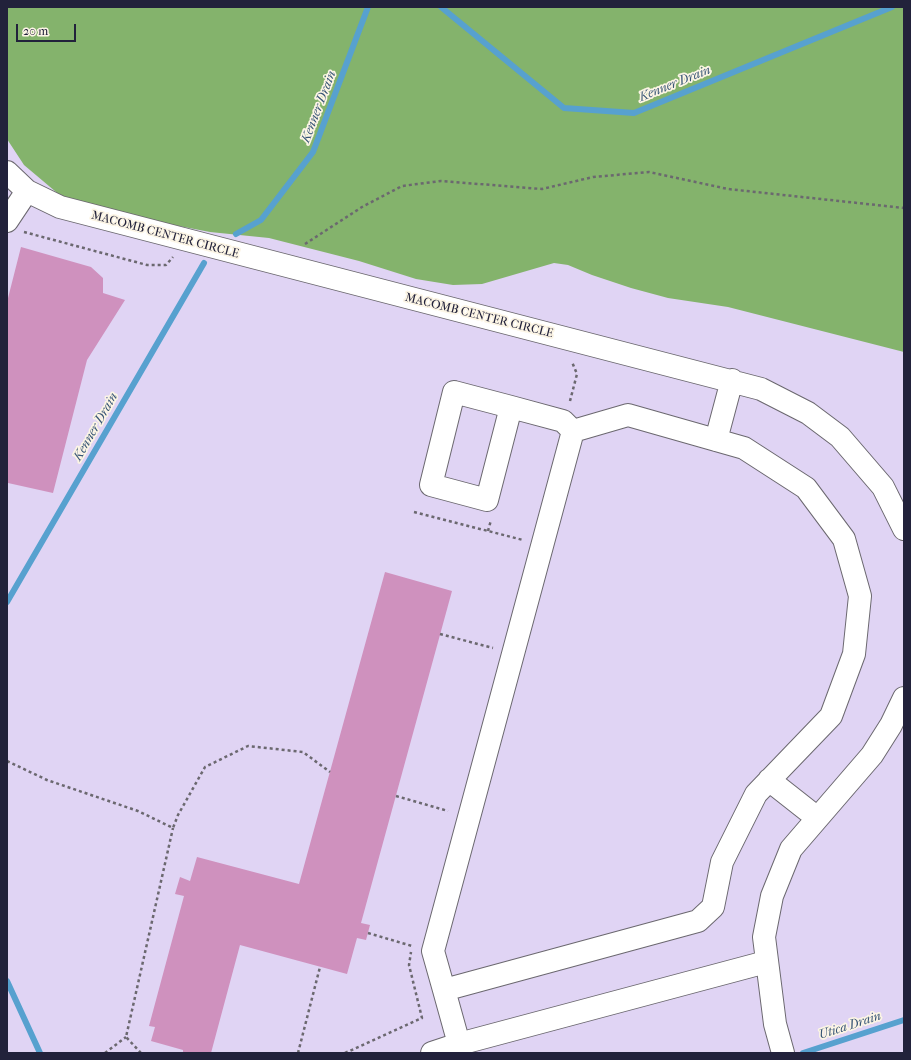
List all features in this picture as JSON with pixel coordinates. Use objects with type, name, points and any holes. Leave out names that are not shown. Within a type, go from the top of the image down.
[{"type":"street","name":"MACOMB CENTER CIRCLE","points":[[7,172],[27,191],[60,207],[732,380],[761,389],[808,413],[840,436],[883,487],[904,529]]},
{"type":"street","points":[[15,226],[27,191]]},
{"type":"street","points":[[716,440],[732,380]]},
{"type":"street","points":[[444,990],[698,921],[713,907],[722,862],[756,794],[831,716],[854,654],[860,596],[844,539],[806,488],[744,448],[628,415],[568,426],[511,407],[454,392],[431,485],[487,500],[511,407]]},
{"type":"street","points":[[459,1044],[433,951],[568,426]]},
{"type":"street","points":[[783,1053],[775,1024],[764,937],[772,896],[791,848],[816,817],[872,755],[891,725],[904,698]]},
{"type":"street","points":[[770,780],[816,817]]},
{"type":"street","points":[[432,1053],[459,1044],[766,962]]},
{"type":"path","points":[[305,244],[362,207],[402,186],[441,181],[542,189],[593,177],[649,172],[728,189],[904,208]]},
{"type":"path","points":[[15,226],[147,265],[166,265],[174,256]]},
{"type":"path","points":[[568,426],[577,374],[572,361]]},
{"type":"path","points":[[414,512],[529,541]]},
{"type":"path","points":[[440,634],[499,650]]},
{"type":"path","points":[[105,1053],[126,1038],[173,828],[178,815],[205,767],[248,746],[303,752],[330,772]]},
{"type":"path","points":[[7,762],[47,780],[138,811],[173,828]]},
{"type":"path","points":[[396,796],[448,811]]},
{"type":"path","points":[[446,818],[450,803]]},
{"type":"path","points":[[368,933],[412,946]]},
{"type":"path","points":[[345,1053],[422,1018],[409,965],[414,939]]},
{"type":"path","points":[[298,1053],[320,967]]},
{"type":"path","points":[[126,1038],[141,1053]]},
{"type":"shaded area","points":[[7,7],[904,7],[904,1053],[7,1053]]},
{"type":"green space","points":[[7,7],[904,7],[904,352],[728,307],[668,298],[631,288],[568,265],[554,263],[482,284],[453,285],[416,279],[359,261],[269,238],[210,232],[132,217],[62,197],[24,165],[7,139]]},
{"type":"building","points":[[21,247],[91,267],[103,278],[103,293],[125,300],[87,360],[53,493],[8,483],[7,485],[7,302]]},
{"type":"building","points":[[385,572],[452,591],[361,923],[370,925],[366,940],[357,938],[347,974],[240,945],[211,1053],[183,1053],[183,1050],[151,1041],[155,1027],[149,1026],[184,896],[175,894],[180,877],[190,881],[197,857],[299,884]]},
{"type":"waterway","name":"Kenner Drain","points":[[236,234],[261,220],[313,152],[368,7]]},
{"type":"waterway","name":"Kenner Drain","points":[[441,7],[564,108],[634,113],[892,7]]},
{"type":"waterway","name":"Kenner Drain","points":[[7,602],[204,263]]},
{"type":"waterway","name":"Utica Drain","points":[[7,981],[40,1053]]},
{"type":"waterway","name":"Utica Drain","points":[[803,1053],[904,1020]]}]
